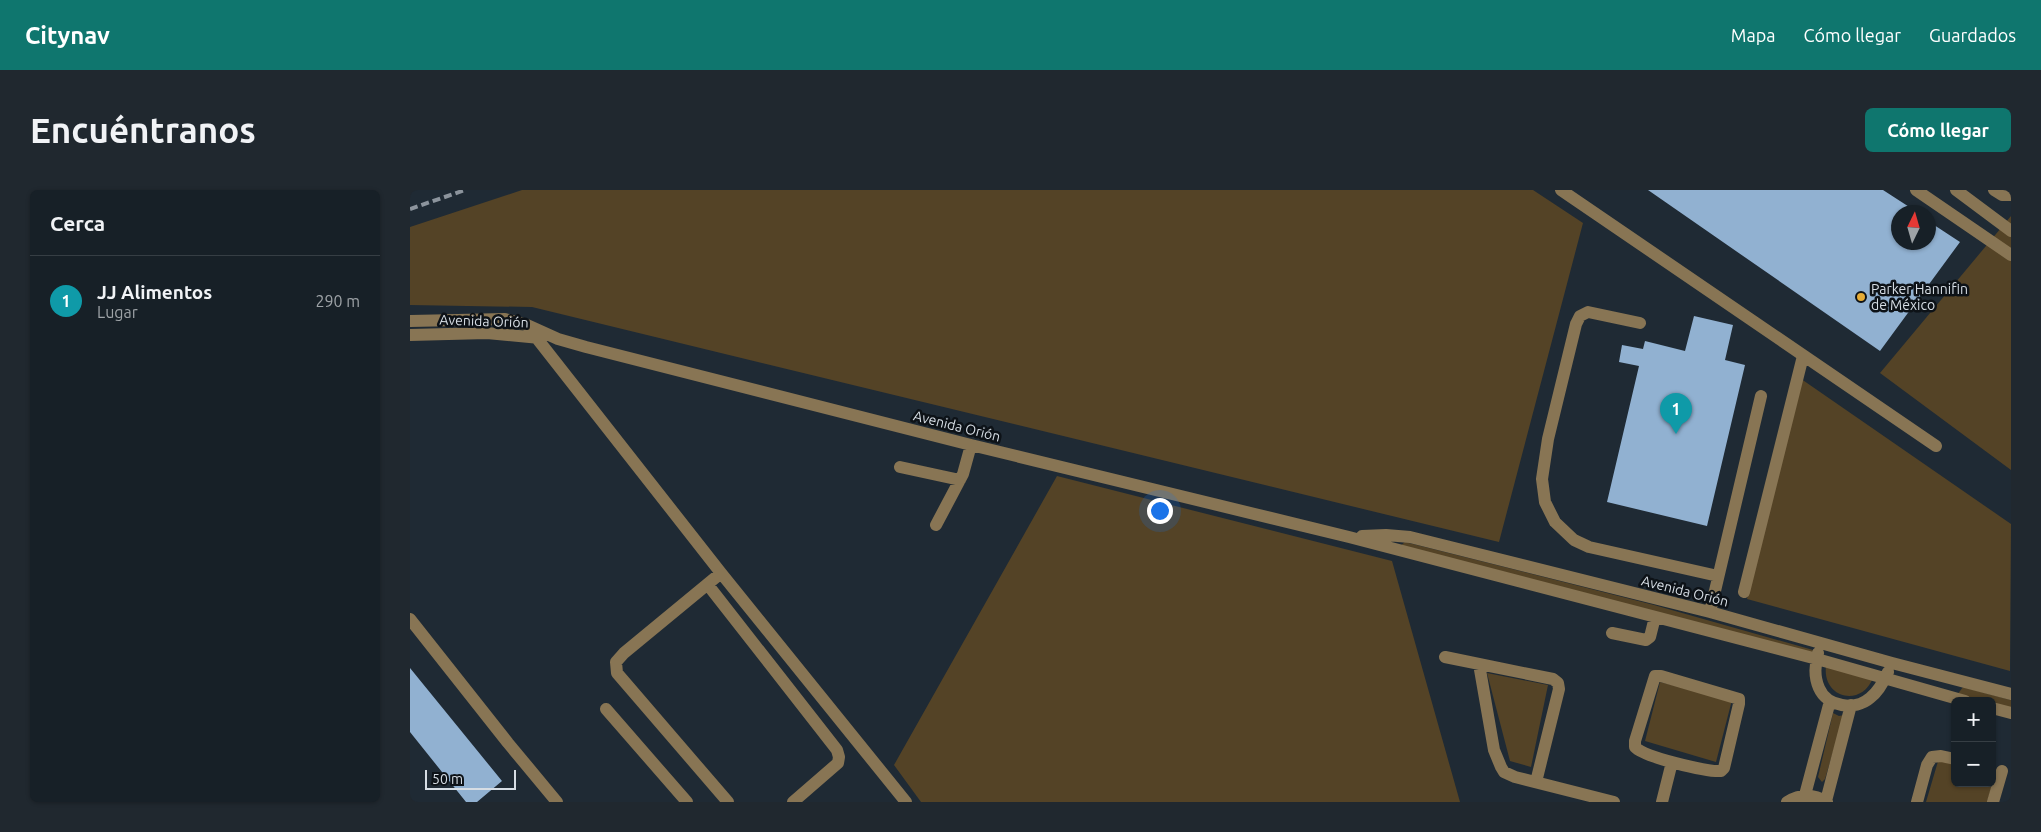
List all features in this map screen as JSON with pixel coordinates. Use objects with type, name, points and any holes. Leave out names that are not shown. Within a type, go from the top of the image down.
[{"type":"street","points":[[1561,190],[1936,446]]},
{"type":"street","points":[[1916,190],[2011,255]]},
{"type":"street","points":[[1956,190],[2011,231]]},
{"type":"street","points":[[1994,190],[2002,195],[2011,195]]},
{"type":"street","points":[[1640,323],[1588,312],[1580,316],[1576,324],[1548,439],[1542,480],[1545,502],[1554,522],[1574,540],[1589,547],[1718,576]]},
{"type":"street","name":"Avenida Orión","points":[[410,321],[495,318],[515,320],[558,339],[971,445],[1349,537],[1817,659],[1951,697]]},
{"type":"street","points":[[526,325],[721,573],[906,802]]},
{"type":"street","name":"Avenida Orión","points":[[410,335],[487,333],[558,339]]},
{"type":"street","points":[[1744,592],[1803,356]]},
{"type":"street","points":[[1710,612],[1762,396]]},
{"type":"street","points":[[936,525],[960,480],[971,445]]},
{"type":"street","points":[[900,467],[960,480]]},
{"type":"street","name":"Avenida Orión","points":[[1349,537],[1386,535],[1410,537],[1710,612],[2011,694]]},
{"type":"street","points":[[721,573],[624,653],[616,662],[616,673],[728,802]]},
{"type":"street","points":[[708,584],[837,750],[838,763],[794,802]]},
{"type":"street","points":[[1612,633],[1646,640],[1650,637],[1655,617]]},
{"type":"street","points":[[410,619],[557,802]]},
{"type":"street","points":[[1821,642],[1816,668],[1819,687],[1830,700],[1839,704],[1860,704],[1871,698],[1885,678],[1892,663]]},
{"type":"street","points":[[1445,657],[1553,679],[1558,683],[1559,689],[1536,782]]},
{"type":"street","points":[[1479,664],[1494,750],[1504,772],[1614,802]]},
{"type":"street","points":[[1655,676],[1661,676],[1739,699],[1740,704],[1724,768],[1721,772],[1672,762],[1639,751],[1635,747],[1635,741],[1655,676]]},
{"type":"street","points":[[1805,795],[1830,700]]},
{"type":"street","points":[[1788,802],[1805,795],[1826,801],[1851,705]]},
{"type":"street","points":[[606,709],[687,802]]},
{"type":"street","points":[[1996,709],[2011,714]]},
{"type":"street","points":[[1917,802],[1927,765],[1932,757],[1941,756],[1951,758]]},
{"type":"street","points":[[1662,802],[1672,762]]},
{"type":"street","points":[[1993,802],[2002,771]]},
{"type":"shaded area","points":[[522,190],[1533,190],[1583,223],[1499,542],[532,307],[410,305],[410,227]]},
{"type":"shaded area","points":[[2011,216],[2011,470],[1880,373]]},
{"type":"shaded area","points":[[1794,374],[2011,524],[2010,671],[1747,599]]},
{"type":"shaded area","points":[[1057,476],[1392,561],[1460,802],[921,802],[894,765]]},
{"type":"shaded area","points":[[1405,542],[1654,605],[1813,650],[1811,656],[1399,547]]},
{"type":"shaded area","points":[[1826,666],[1873,678],[1860,693],[1852,696],[1843,695],[1836,692],[1830,686],[1826,677]]},
{"type":"shaded area","points":[[1487,673],[1548,685],[1531,767],[1510,761]]},
{"type":"shaded area","points":[[1660,682],[1732,700],[1716,762],[1645,741]]},
{"type":"shaded area","points":[[1963,687],[2011,700],[2011,710],[1996,706],[1996,697],[1964,697],[1957,695]]},
{"type":"shaded area","points":[[1833,713],[1839,716],[1844,715],[1825,779],[1822,782],[1818,777]]},
{"type":"shaded area","points":[[1939,758],[1951,761],[1951,787],[1991,787],[1987,802],[1926,802]]},
{"type":"building","name":"Parker Hannifin de México","points":[[1648,190],[1883,190],[1906,205],[1891,205],[1891,250],[1936,250],[1936,226],[1960,242],[1880,351]]},
{"type":"building","points":[[1694,316],[1733,325],[1725,360],[1745,365],[1707,526],[1607,502],[1639,366],[1619,362],[1622,345],[1643,349],[1645,341],[1685,351]]},
{"type":"building","points":[[410,668],[502,781],[477,802],[466,802],[410,732]]},
{"type":"railway","points":[[410,209],[465,190]]},
{"type":"place","name":"Parker Hannifin de México","points":[[1861,297]]},
{"type":"place","name":"JJ Alimentos","points":[[1676,434]]}]
